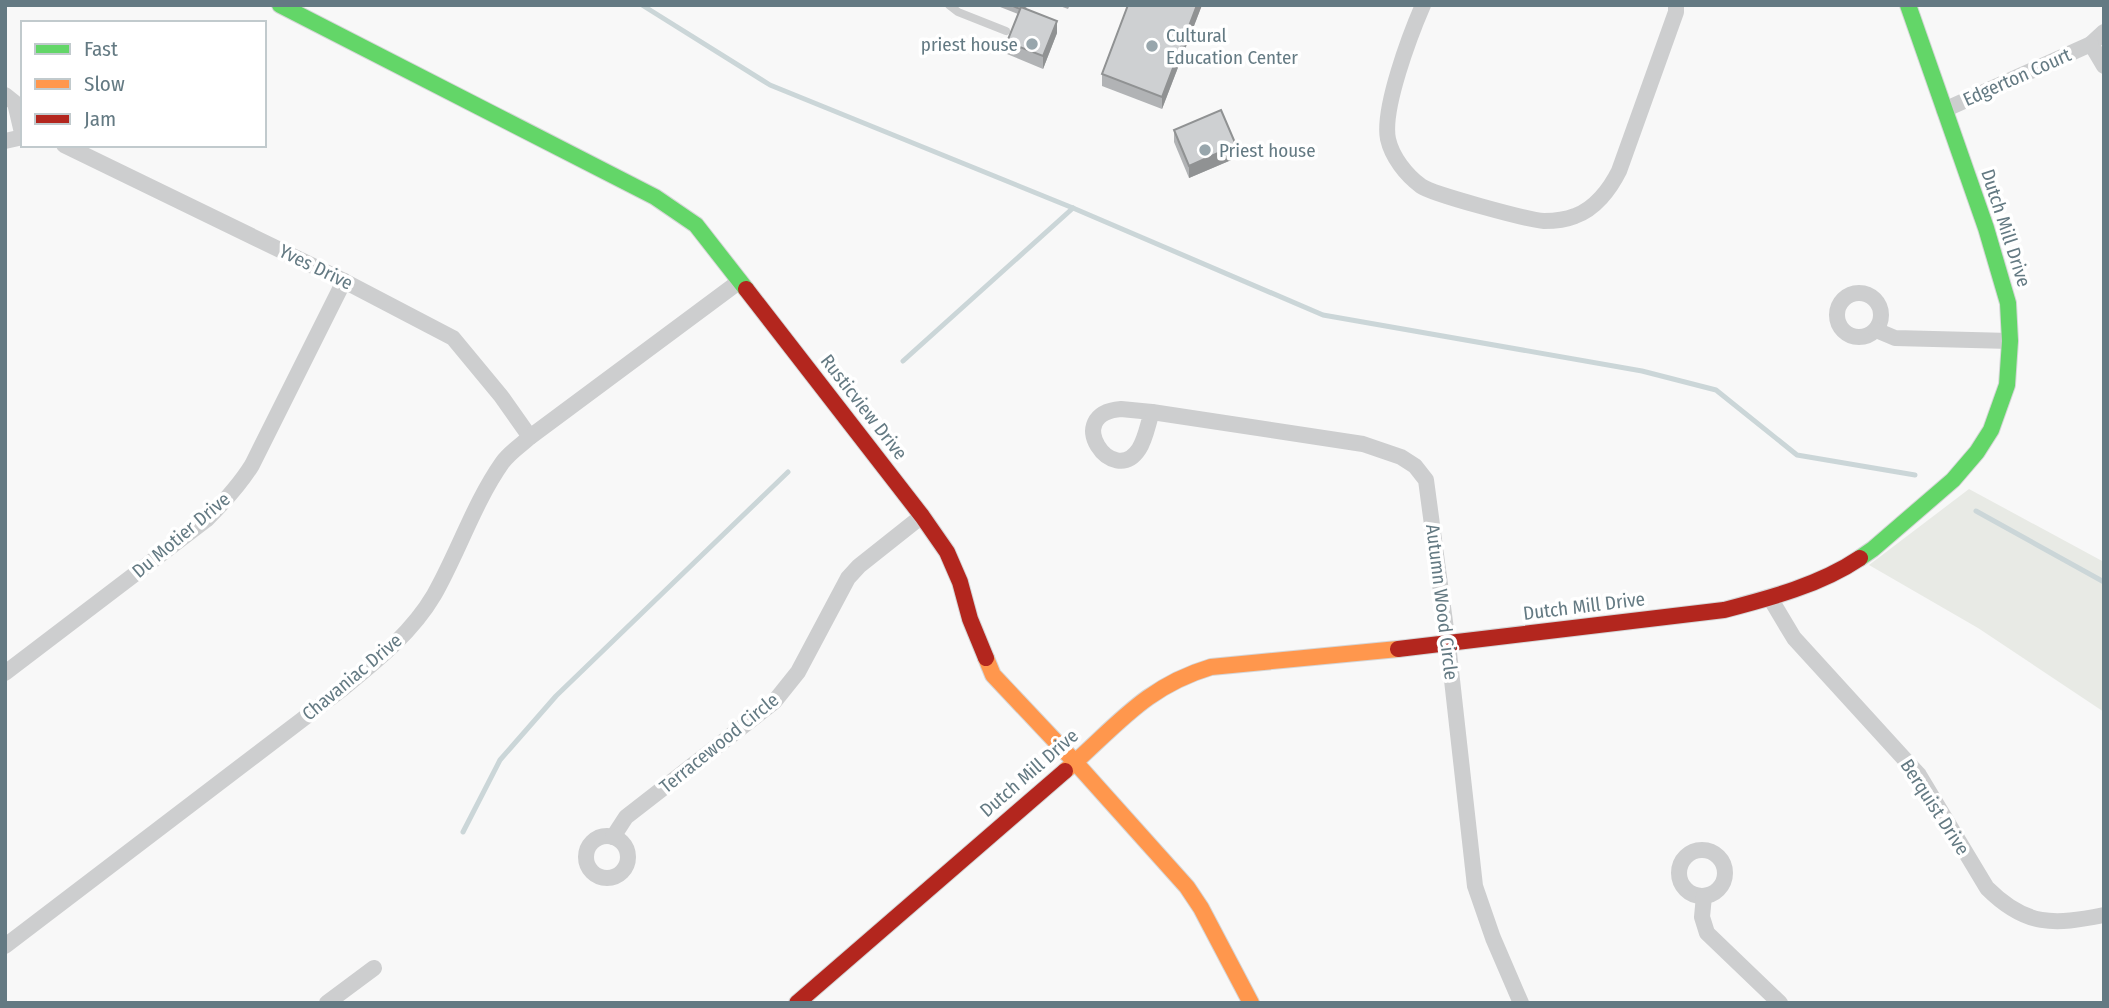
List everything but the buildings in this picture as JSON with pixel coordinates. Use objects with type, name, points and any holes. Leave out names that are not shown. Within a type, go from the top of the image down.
[{"type":"street","name":"Rusticview Drive","points":[[280,5],[675,209],[696,225],[947,552],[993,675],[1187,887],[1251,1003]]},
{"type":"street","points":[[1423,5],[1409,38],[1390,107],[1388,139],[1394,156],[1423,188],[1541,221],[1577,216],[1611,189],[1676,12],[1676,5]]},
{"type":"street","name":"Dutch Mill Drive","points":[[797,1003],[1075,762],[1139,702],[1187,674],[1212,667],[1448,644],[1724,610],[1770,598],[1848,566],[1873,549],[1953,480],[1977,452],[1991,430],[2007,385],[2010,341],[2008,303],[1986,228],[1908,5]]},
{"type":"street","name":"Edgerton Court","points":[[1944,110],[2091,44],[2104,32]]},
{"type":"street","name":"Edgerton Court","points":[[2091,44],[2104,66]]},
{"type":"street","points":[[5,95],[15,103],[15,139]]},
{"type":"street","name":"Yves Drive","points":[[68,147],[345,281],[453,338],[501,396],[530,437]]},
{"type":"street","name":"Du Motier Drive","points":[[5,673],[206,520],[228,499],[252,465],[345,281]]},
{"type":"street","name":"Chavaniac Drive","points":[[5,946],[341,690],[393,646],[417,621],[433,596],[484,493],[504,460],[530,437],[740,281]]},
{"type":"street","points":[[1876,330],[1895,338],[2010,341]]},
{"type":"street","name":"Autumn Wood Circle","points":[[1152,412],[1363,444],[1401,457],[1415,466],[1426,480],[1448,644],[1475,886],[1493,939],[1521,1003]]},
{"type":"street","name":"Terracewood Circle","points":[[613,836],[626,817],[774,702],[798,672],[848,578],[859,566],[922,516]]},
{"type":"street","name":"Berquist Drive","points":[[1770,598],[1794,638],[1919,775],[1987,888],[2002,904],[2037,920],[2059,922],[2104,915]]},
{"type":"street","points":[[1704,896],[1702,917],[1707,933],[1780,1003]]},
{"type":"street","points":[[327,1003],[374,968]]},
{"type":"lane","points":[[949,5],[958,12],[1006,31]]},
{"type":"shaded area","points":[[1969,489],[2104,562],[2104,712],[1978,628],[1869,565]]},
{"type":"waterway","points":[[642,5],[770,85],[1073,208],[1323,315],[1642,371],[1716,390],[1797,455],[1915,475]]},
{"type":"waterway","points":[[903,361],[1073,208]]},
{"type":"waterway","points":[[463,832],[500,760],[556,696],[788,472]]},
{"type":"waterway","points":[[1976,511],[2104,582]]},
{"type":"traffic: fast","points":[[280,5],[655,197],[696,225],[746,289]]},
{"type":"traffic: fast","points":[[1860,558],[1953,480],[1977,452],[1991,430],[2007,385],[2010,341],[2008,303],[1986,228],[1908,5]]},
{"type":"traffic: slow","points":[[1065,771],[1132,710],[1167,685],[1188,675],[1211,667],[1398,649]]},
{"type":"traffic: slow","points":[[986,658],[993,675],[1187,887],[1201,908],[1251,1003]]},
{"type":"traffic: jam","points":[[746,289],[947,552],[986,658]]},
{"type":"traffic: jam","points":[[1398,649],[1724,610],[1812,583],[1860,558]]},
{"type":"traffic: jam","points":[[797,1003],[1065,771]]},
{"type":"place","name":"priest house","points":[[1032,44]]},
{"type":"place","name":"Cultural Education Center","points":[[1152,46]]},
{"type":"place","name":"Priest house","points":[[1205,150]]}]
